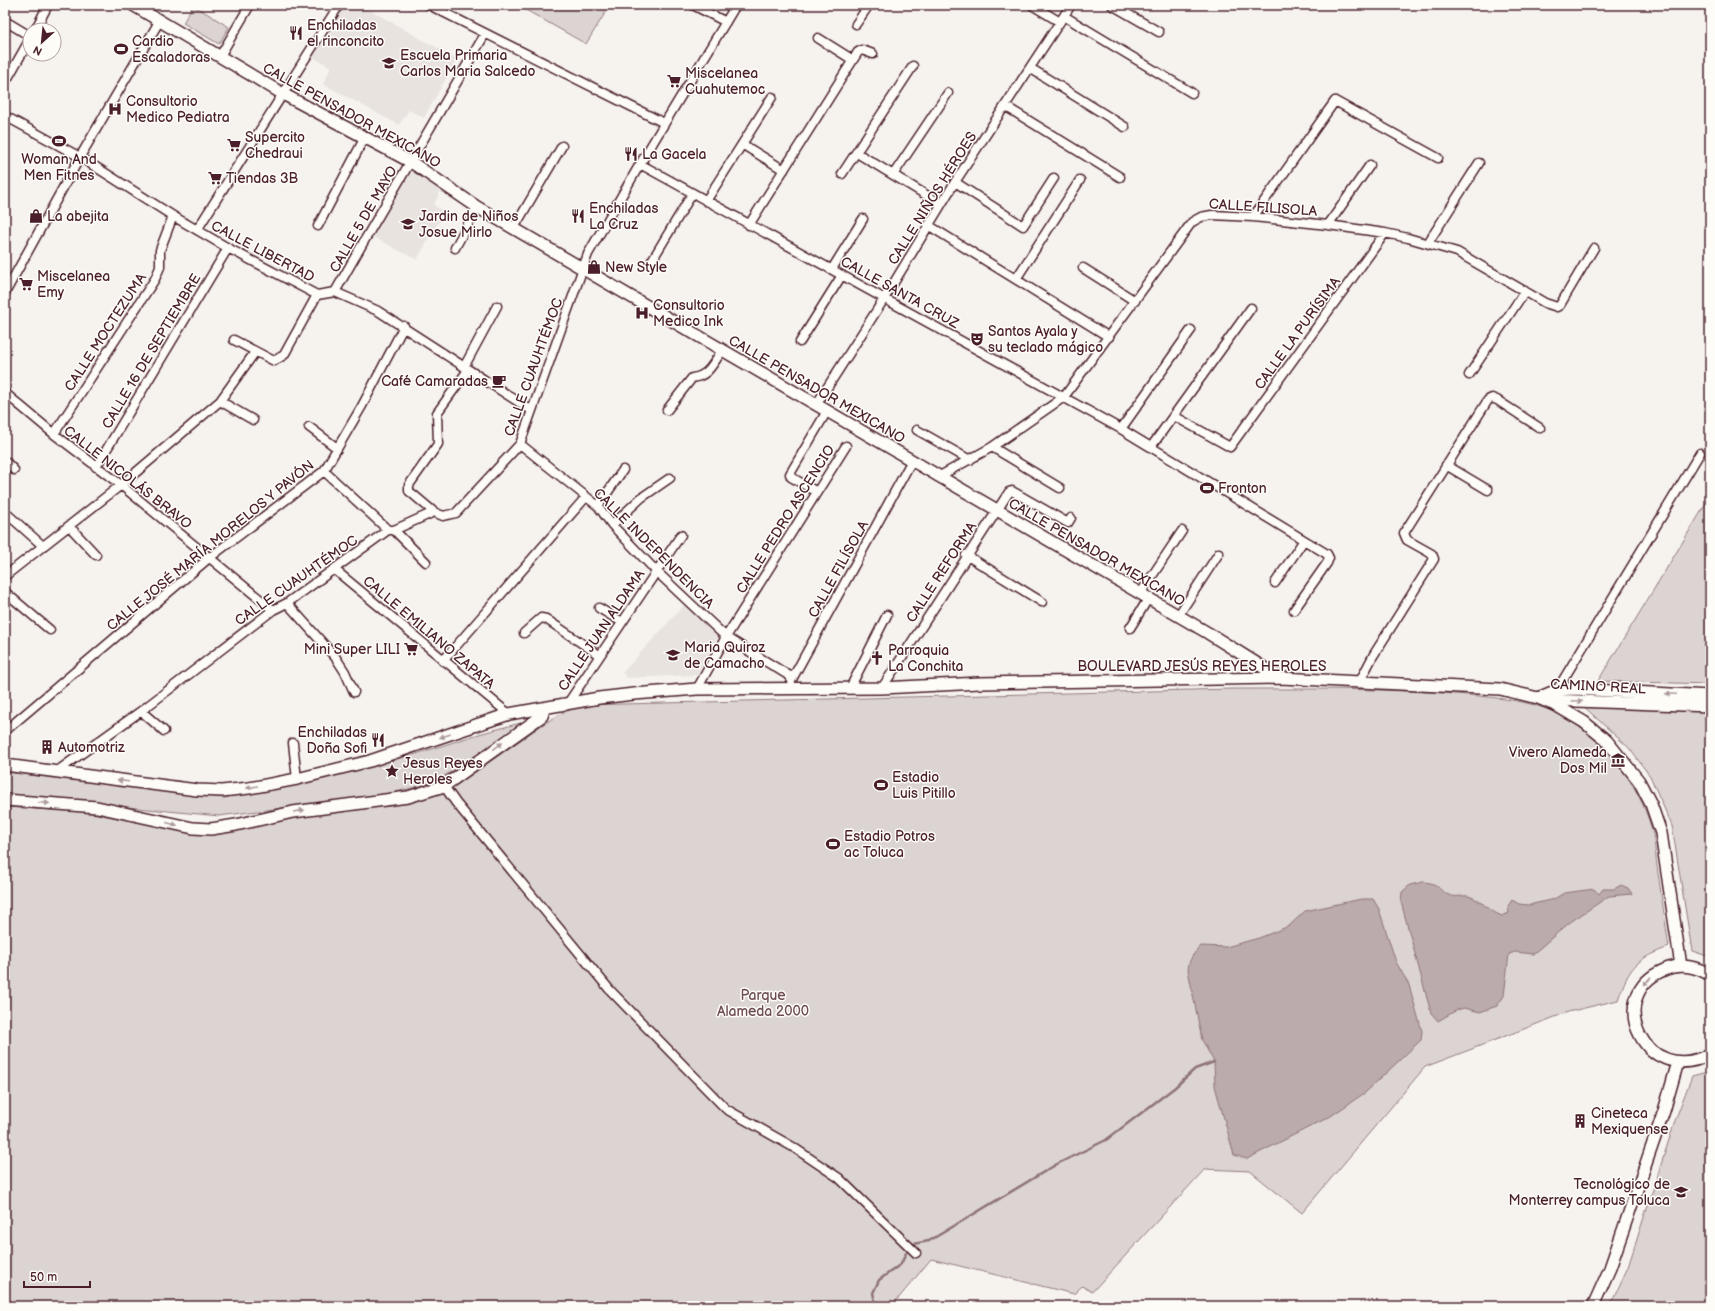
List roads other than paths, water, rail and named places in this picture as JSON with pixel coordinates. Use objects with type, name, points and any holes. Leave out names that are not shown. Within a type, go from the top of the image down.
[{"type":"main road","name":"CALLE PENSADOR MEXICANO","points":[[132,5],[160,20],[283,94],[411,162],[477,207],[827,411],[911,462],[1178,616],[1281,678]]},
{"type":"main road","name":"BOULEVARD JESÚS REYES HEROLES","points":[[5,765],[197,790],[222,791],[297,779],[370,761],[509,714],[606,697],[696,689],[882,688],[979,683],[1281,678],[1500,689],[1538,698],[1575,716],[1607,741],[1639,781],[1651,804],[1661,833],[1681,966]]},
{"type":"main road","name":"CAMINO REAL","points":[[1538,698],[1556,695],[1710,696]]},
{"type":"main road","name":"CAMINO REAL","points":[[1556,695],[1710,706]]},
{"type":"main road","points":[[5,800],[97,807],[180,826],[211,829],[309,810],[408,797],[444,786],[542,716],[542,708]]},
{"type":"main road","points":[[1710,975],[1692,967],[1681,966],[1663,970],[1648,980],[1640,990],[1635,1002],[1634,1014],[1635,1026],[1644,1044],[1658,1056],[1678,1062],[1690,1062],[1710,1054]]},
{"type":"main road","points":[[1593,1306],[1610,1268],[1664,1111],[1678,1062]]},
{"type":"street","points":[[39,22],[48,5]]},
{"type":"street","points":[[220,56],[250,5]]},
{"type":"street","points":[[197,230],[340,5]]},
{"type":"street","points":[[429,5],[664,124]]},
{"type":"street","points":[[693,5],[726,22]]},
{"type":"street","name":"CALLE CUAUHTÉMOC","points":[[56,772],[141,711],[273,610],[286,603],[391,530],[434,512],[443,516],[456,513],[520,444],[588,254],[640,164],[736,5]]},
{"type":"street","points":[[856,24],[869,5]]},
{"type":"street","points":[[1032,5],[1062,19],[1192,93]]},
{"type":"street","name":"CALLE NIÑOS HÉROES","points":[[816,405],[884,299],[955,182],[1071,5]]},
{"type":"street","points":[[1112,5],[1159,32]]},
{"type":"street","points":[[5,293],[80,157],[160,20]]},
{"type":"street","points":[[5,21],[22,32]]},
{"type":"street","name":"CALLE 5 DE MAYO","points":[[335,292],[486,34]]},
{"type":"street","points":[[818,38],[853,60]]},
{"type":"street","points":[[749,225],[853,60],[861,50],[873,54]]},
{"type":"street","points":[[5,83],[22,52]]},
{"type":"street","points":[[842,174],[913,66]]},
{"type":"street","points":[[1030,68],[1125,128]]},
{"type":"street","points":[[893,175],[948,93]]},
{"type":"street","points":[[706,201],[772,97]]},
{"type":"street","points":[[1252,218],[1335,101],[1438,158]]},
{"type":"street","points":[[1005,106],[1120,178]]},
{"type":"street","name":"CALLE LIBERTAD","points":[[5,116],[80,157],[173,216],[228,248],[317,295],[335,292]]},
{"type":"street","points":[[318,226],[365,137]]},
{"type":"street","points":[[742,144],[784,170]]},
{"type":"street","points":[[514,228],[562,146]]},
{"type":"street","points":[[857,153],[941,204]]},
{"type":"street","points":[[1428,243],[1479,163]]},
{"type":"street","name":"CALLE SANTA CRUZ","points":[[640,164],[1121,429],[1327,554],[1329,558],[1294,610]]},
{"type":"street","points":[[1328,225],[1370,165]]},
{"type":"street","points":[[955,182],[1022,226],[1025,224],[1054,178]]},
{"type":"street","points":[[1016,279],[1080,180]]},
{"type":"street","points":[[651,262],[692,194]]},
{"type":"street","points":[[455,248],[477,207]]},
{"type":"street","name":"CALLE FILISOLA","points":[[938,477],[992,447],[1064,397],[1109,338],[1135,300],[1196,218],[1212,215],[1328,225],[1385,233],[1428,243],[1457,252],[1525,291],[1557,307],[1560,305],[1594,248]]},
{"type":"street","name":"CALLE MOCTEZUMA","points":[[54,434],[155,279],[160,267],[160,250],[173,216]]},
{"type":"street","points":[[832,270],[863,219]]},
{"type":"street","points":[[928,225],[1109,338]]},
{"type":"street","name":"CALLE LA PURÍSIMA","points":[[1174,416],[1230,447],[1385,233]]},
{"type":"street","name":"CALLE 16 DE SEPTIEMBRE","points":[[96,467],[228,248]]},
{"type":"street","points":[[1082,268],[1135,300]]},
{"type":"street","points":[[800,342],[842,275]]},
{"type":"street","points":[[1469,375],[1525,291]]},
{"type":"street","points":[[335,292],[378,311],[404,326],[531,410]]},
{"type":"street","points":[[234,340],[274,361],[278,360],[284,355],[317,295]]},
{"type":"street","points":[[434,512],[409,491],[409,485],[438,444],[437,413],[466,368],[497,306]]},
{"type":"street","points":[[1151,447],[1251,308]]},
{"type":"street","name":"CALLE JOSÉ MARÍA MORELOS Y PAVÓN","points":[[5,731],[209,558],[324,471],[404,326]]},
{"type":"street","points":[[1121,429],[1191,330]]},
{"type":"street","points":[[667,410],[692,378],[706,374],[722,351]]},
{"type":"street","points":[[5,576],[121,485],[220,400],[255,352]]},
{"type":"street","name":"CALLE NICOLÁS BRAVO","points":[[5,393],[54,434],[121,485],[273,610]]},
{"type":"street","points":[[1360,681],[1373,656],[1432,563],[1434,556],[1432,554],[1407,540],[1403,536],[1488,400],[1492,398],[1540,428]]},
{"type":"street","points":[[220,400],[253,420]]},
{"type":"street","points":[[817,492],[791,477],[790,474],[827,411]]},
{"type":"street","points":[[309,427],[337,448]]},
{"type":"street","points":[[917,430],[970,460]]},
{"type":"street","name":"CALLE INDEPENDENCIA","points":[[520,444],[598,506],[612,525],[656,571],[726,637],[793,678]]},
{"type":"street","name":"CALLE PEDRO ASCENCIO","points":[[696,689],[726,637],[846,446]]},
{"type":"street","points":[[992,447],[1060,488]]},
{"type":"street","points":[[1556,695],[1700,453]]},
{"type":"street","points":[[5,461],[14,470]]},
{"type":"street","name":"CALLE FILÍSOLA","points":[[787,689],[911,462]]},
{"type":"street","points":[[1446,465],[1488,490]]},
{"type":"street","points":[[598,506],[623,470]]},
{"type":"street","points":[[324,471],[426,562]]},
{"type":"street","points":[[612,525],[641,498],[670,478]]},
{"type":"street","name":"CALLE REFORMA","points":[[882,688],[966,556],[1009,492],[1012,491],[1069,521]]},
{"type":"street","points":[[444,661],[586,497]]},
{"type":"street","points":[[5,512],[43,546]]},
{"type":"street","points":[[69,526],[96,555]]},
{"type":"street","points":[[1130,628],[1144,597],[1182,531]]},
{"type":"street","name":"CALLE JUAN ALDAMA","points":[[568,703],[681,535]]},
{"type":"street","points":[[1275,583],[1304,540]]},
{"type":"street","points":[[1178,616],[1219,553]]},
{"type":"street","points":[[966,556],[1042,602]]},
{"type":"street","name":"CALLE EMILIANO ZAPATA","points":[[334,569],[509,714]]},
{"type":"street","points":[[5,592],[50,630]]},
{"type":"street","points":[[286,603],[336,658],[345,672],[354,692]]},
{"type":"street","points":[[599,608],[622,622]]},
{"type":"street","points":[[850,688],[887,615]]},
{"type":"street","points":[[524,633],[541,618],[544,618],[599,655]]},
{"type":"street","points":[[141,711],[164,731]]},
{"type":"street","points":[[293,743],[297,779]]},
{"type":"street","points":[[444,786],[456,803],[609,989],[726,1109],[793,1147],[839,1178],[916,1253]]},
{"type":"waterway","points":[[913,1244],[929,1241],[1057,1164],[1106,1140],[1174,1088],[1195,1069],[1214,1062]]},
{"type":"waterway","points":[[876,1306],[873,1293],[879,1280],[901,1264],[906,1253]]},
{"type":"place","name":"Enchiladas el rinconcito","points":[[296,33]]},
{"type":"place","name":"Cardio Escaladoras","points":[[121,49]]},
{"type":"place","name":"Escuela Primaria Carlos Maria Salcedo","points":[[389,63]]},
{"type":"place","name":"Miscelanea Cuahutemoc","points":[[674,81]]},
{"type":"place","name":"Consultorio Medico Pediatra","points":[[115,109]]},
{"type":"place","name":"Woman And Men Fitnes","points":[[59,141]]},
{"type":"place","name":"Supercito Chedraui","points":[[234,145]]},
{"type":"place","name":"La Gacela","points":[[631,154]]},
{"type":"place","name":"Tiendas 3B","points":[[215,178]]},
{"type":"place","name":"La abejita","points":[[36,216]]},
{"type":"place","name":"Enchiladas La Cruz","points":[[578,216]]},
{"type":"place","name":"Jardin de Niños Josue Mirlo","points":[[408,224]]},
{"type":"place","name":"New Style","points":[[594,267]]},
{"type":"place","name":"Miscelanea Emy","points":[[26,284]]},
{"type":"place","name":"Consultorio Medico Ink","points":[[642,313]]},
{"type":"place","name":"Santos Ayala y su teclado mágico","points":[[977,339]]},
{"type":"place","name":"Café Camaradas","points":[[499,381]]},
{"type":"place","name":"Fronton","points":[[1207,488]]},
{"type":"place","name":"Mini Super LILI","points":[[411,649]]},
{"type":"place","name":"Maria Quiroz de Camacho","points":[[673,655]]},
{"type":"place","name":"Parroquia La Conchita","points":[[877,658]]},
{"type":"place","name":"Enchiladas Doña Sofi","points":[[378,740]]},
{"type":"place","name":"Automotriz","points":[[47,747]]},
{"type":"place","name":"Vivero Alameda Dos Mil","points":[[1618,760]]},
{"type":"place","name":"Jesus Reyes Heroles","points":[[392,771]]},
{"type":"place","name":"Estadio Luis Pitillo","points":[[881,785]]},
{"type":"place","name":"Estadio Potros ac Toluca","points":[[833,844]]},
{"type":"place","name":"Cineteca Mexiquense","points":[[1580,1121]]},
{"type":"place","name":"Tecnológico de Monterrey campus Toluca","points":[[1681,1192]]},
{"type":"park label","name":"Parque Alameda 2000","points":[[763,1004]]}]
